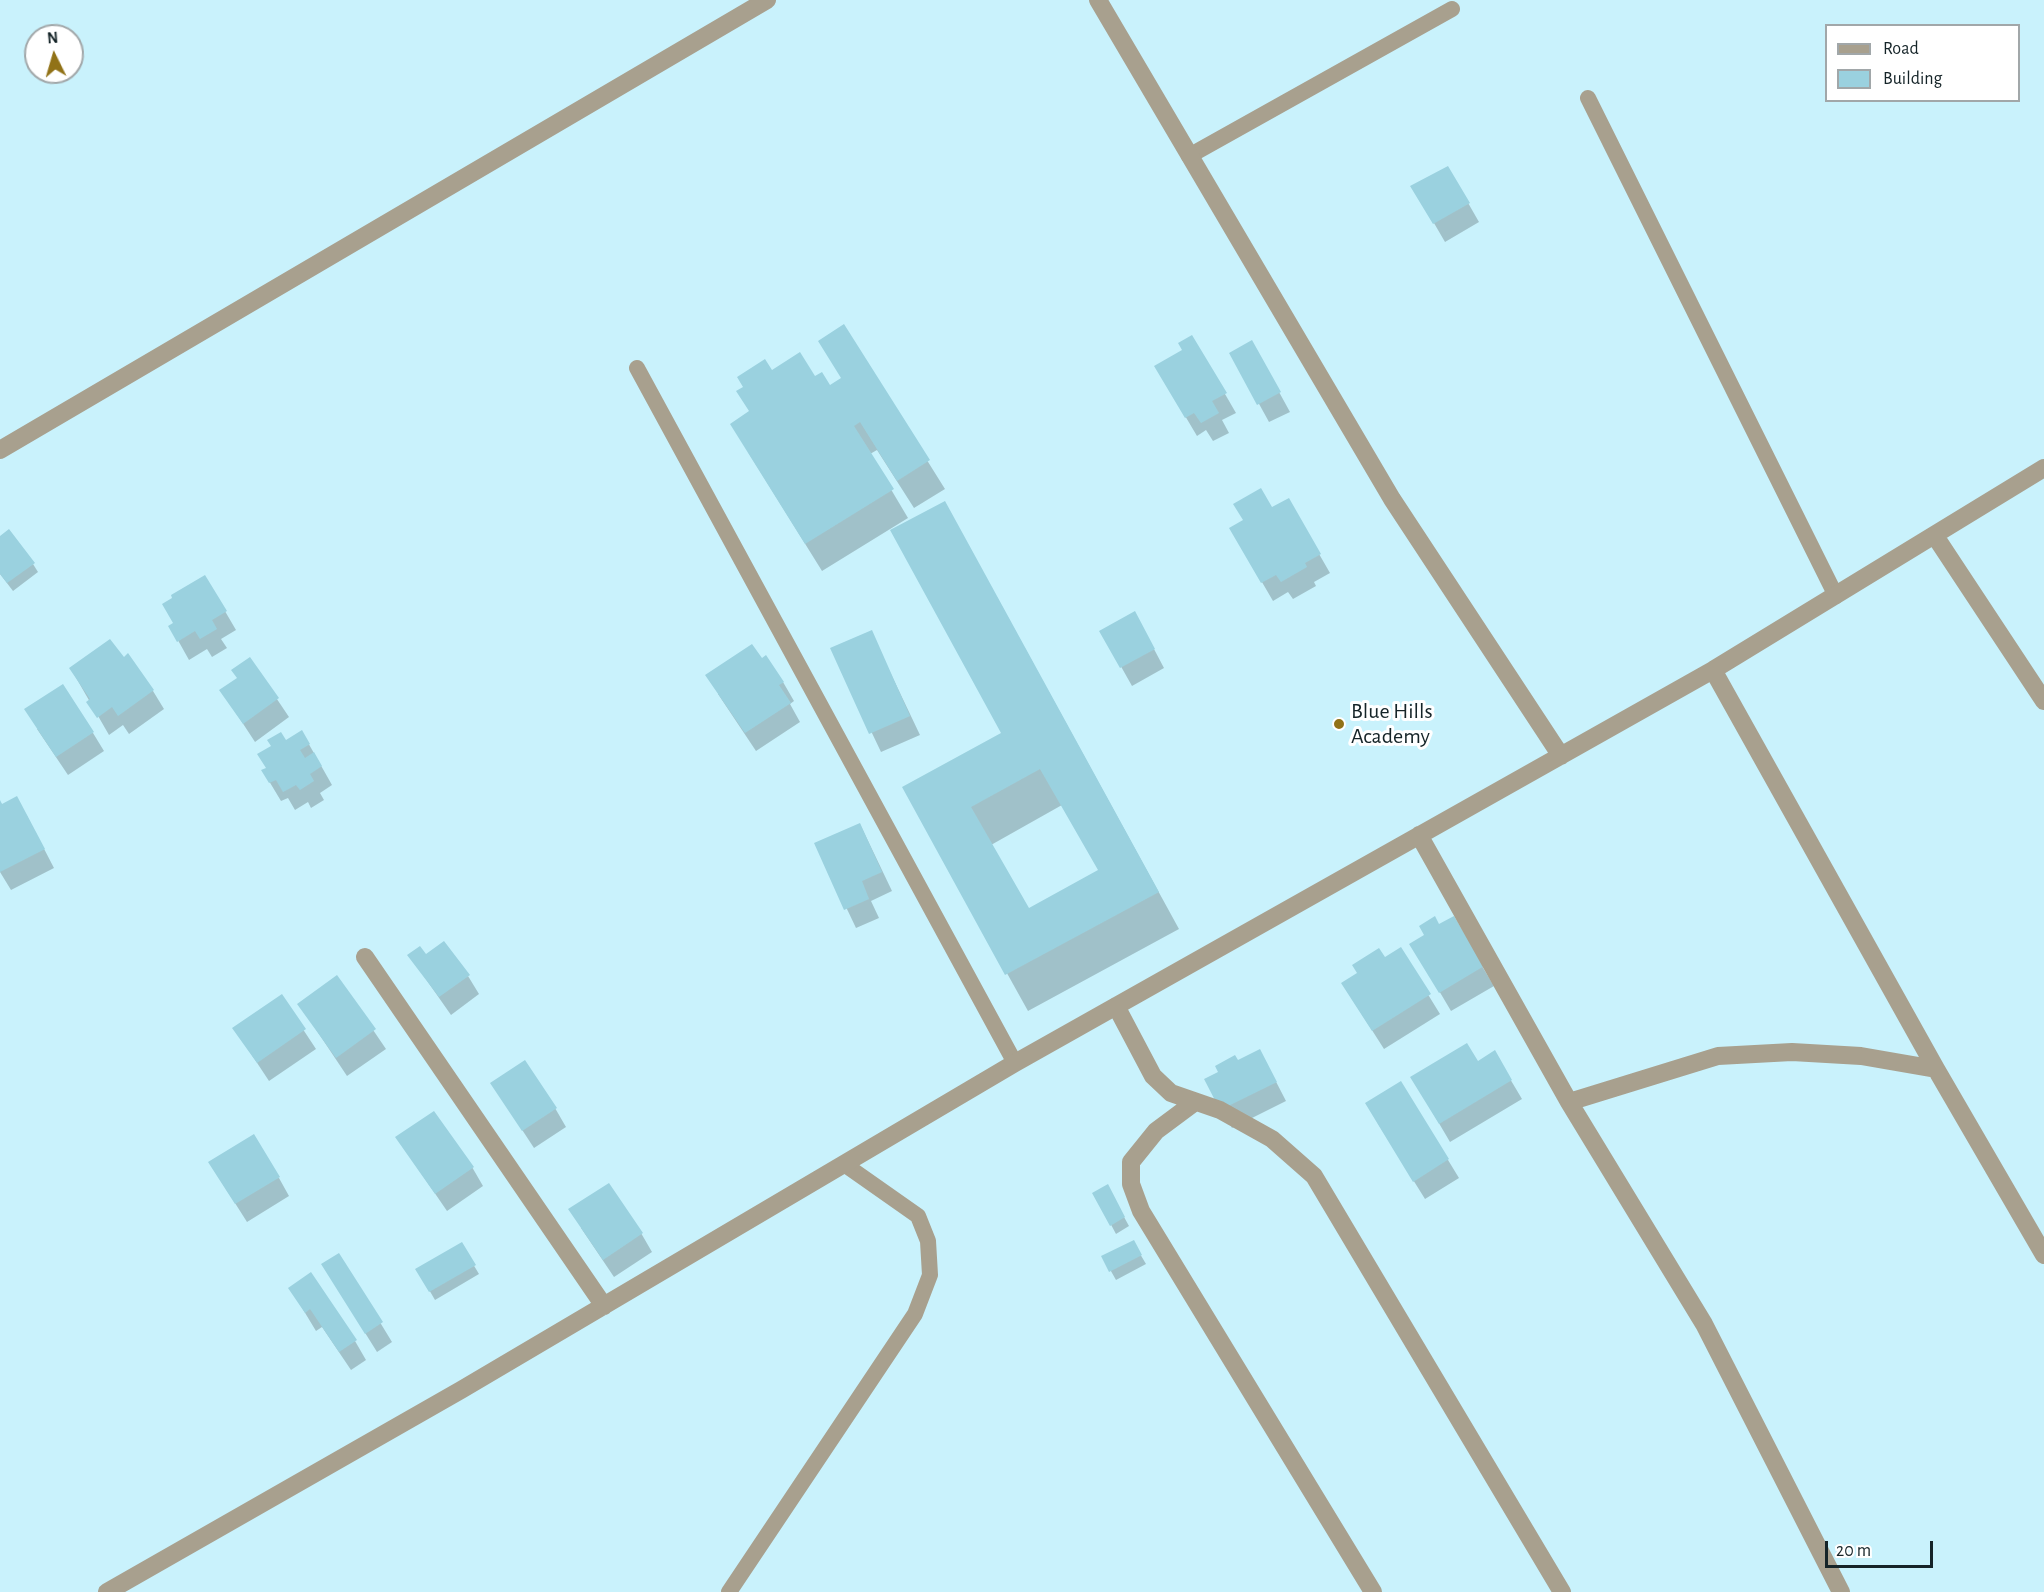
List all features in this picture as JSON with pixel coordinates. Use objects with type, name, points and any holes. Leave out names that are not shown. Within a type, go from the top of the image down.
[{"type":"street","points":[[0,450],[767,0]]},
{"type":"street","points":[[1098,0],[1392,500],[1561,756]]},
{"type":"street","points":[[107,1592],[604,1306],[1015,1063],[1713,670],[2044,468]]},
{"type":"street","points":[[1935,536],[2044,701]]},
{"type":"street","points":[[1713,670],[1936,1069],[2044,1255]]},
{"type":"street","points":[[1419,834],[1569,1102],[1704,1324],[1842,1592]]},
{"type":"street","points":[[365,957],[604,1306]]},
{"type":"street","points":[[1116,1006],[1153,1076],[1171,1093],[1220,1110],[1272,1139],[1314,1176],[1562,1592]]},
{"type":"street","points":[[1569,1102],[1718,1056],[1815,1053],[1861,1056],[1936,1069]]},
{"type":"street","points":[[1195,1102],[1156,1131],[1131,1162],[1131,1184],[1140,1211],[1373,1592]]},
{"type":"lane","points":[[1190,156],[1452,9]]},
{"type":"lane","points":[[1588,98],[1836,596]]},
{"type":"lane","points":[[637,368],[1015,1063]]},
{"type":"lane","points":[[729,1592],[915,1314],[930,1275],[928,1241],[918,1216],[844,1164]]},
{"type":"building","points":[[1448,166],[1470,203],[1433,224],[1410,186]]},
{"type":"building","points":[[844,324],[930,460],[897,481],[860,422],[854,426],[894,489],[805,544],[730,424],[749,411],[736,391],[743,387],[737,377],[765,359],[772,370],[800,352],[815,376],[822,372],[830,385],[841,378],[818,341]]},
{"type":"building","points":[[1192,335],[1227,393],[1212,401],[1219,413],[1201,423],[1194,413],[1185,418],[1154,366],[1182,350],[1178,343]]},
{"type":"building","points":[[1252,340],[1281,392],[1257,405],[1229,353]]},
{"type":"building","points":[[1261,488],[1272,507],[1289,498],[1321,554],[1305,563],[1307,567],[1281,582],[1276,575],[1261,583],[1229,528],[1243,520],[1233,504]]},
{"type":"building","points":[[945,501],[1159,892],[1005,975],[902,787],[1001,733],[890,530]],"holes":[[[1040,769],[1098,870],[1029,908],[971,807]]]},
{"type":"building","points":[[9,529],[35,563],[7,583],[0,574],[0,536]]},
{"type":"building","points":[[205,575],[227,611],[212,620],[217,629],[200,639],[195,631],[177,642],[168,626],[173,623],[162,604],[172,598],[171,595]]},
{"type":"building","points":[[1135,611],[1155,649],[1120,668],[1099,631]]},
{"type":"building","points":[[872,630],[910,716],[869,734],[830,648]]},
{"type":"building","points":[[110,639],[124,657],[128,653],[154,690],[118,716],[112,707],[97,718],[86,702],[90,699],[69,668]]},
{"type":"building","points":[[752,644],[762,658],[766,655],[784,682],[779,685],[791,703],[745,733],[705,675]]},
{"type":"building","points":[[250,657],[279,698],[243,724],[219,690],[237,678],[231,670]]},
{"type":"building","points":[[63,684],[94,732],[56,757],[24,709]]},
{"type":"building","points":[[302,730],[310,744],[300,750],[305,758],[314,752],[322,766],[310,774],[314,781],[300,790],[296,785],[283,792],[276,780],[269,783],[261,770],[266,768],[257,754],[271,746],[267,740],[281,732],[286,740]]},
{"type":"building","points":[[17,796],[45,849],[0,872],[0,800],[2,804]]},
{"type":"building","points":[[860,823],[882,872],[862,881],[869,899],[844,910],[814,843]]},
{"type":"building","points":[[1435,916],[1439,924],[1454,916],[1484,966],[1439,993],[1409,944],[1424,935],[1419,926]]},
{"type":"building","points":[[444,941],[470,975],[439,997],[407,955],[420,946],[426,954]]},
{"type":"building","points":[[1401,947],[1431,994],[1372,1031],[1341,983],[1357,973],[1352,965],[1379,948],[1385,957]]},
{"type":"building","points":[[337,975],[376,1029],[336,1058],[297,1004]]},
{"type":"building","points":[[282,994],[306,1029],[257,1063],[232,1028]]},
{"type":"building","points":[[1467,1043],[1478,1061],[1495,1050],[1512,1080],[1439,1124],[1410,1077]]},
{"type":"building","points":[[1260,1049],[1277,1082],[1220,1110],[1204,1079],[1218,1072],[1215,1066],[1235,1055],[1238,1060]]},
{"type":"building","points":[[525,1060],[557,1108],[522,1131],[490,1083]]},
{"type":"building","points":[[1401,1081],[1449,1159],[1413,1182],[1365,1103]]},
{"type":"building","points":[[434,1111],[474,1167],[435,1194],[395,1137]]},
{"type":"building","points":[[254,1134],[280,1177],[235,1204],[208,1162]]},
{"type":"building","points":[[609,1183],[643,1233],[603,1260],[568,1209]]},
{"type":"building","points":[[1108,1184],[1125,1217],[1110,1226],[1092,1193]]},
{"type":"building","points":[[1134,1240],[1142,1255],[1109,1272],[1101,1256]]},
{"type":"building","points":[[462,1242],[476,1265],[429,1292],[415,1269]]},
{"type":"building","points":[[339,1253],[383,1322],[365,1334],[321,1264]]},
{"type":"building","points":[[311,1272],[357,1340],[339,1352],[310,1309],[305,1313],[288,1288]]},
{"type":"place","name":"Blue Hills Academy","points":[[1339,724]]}]
